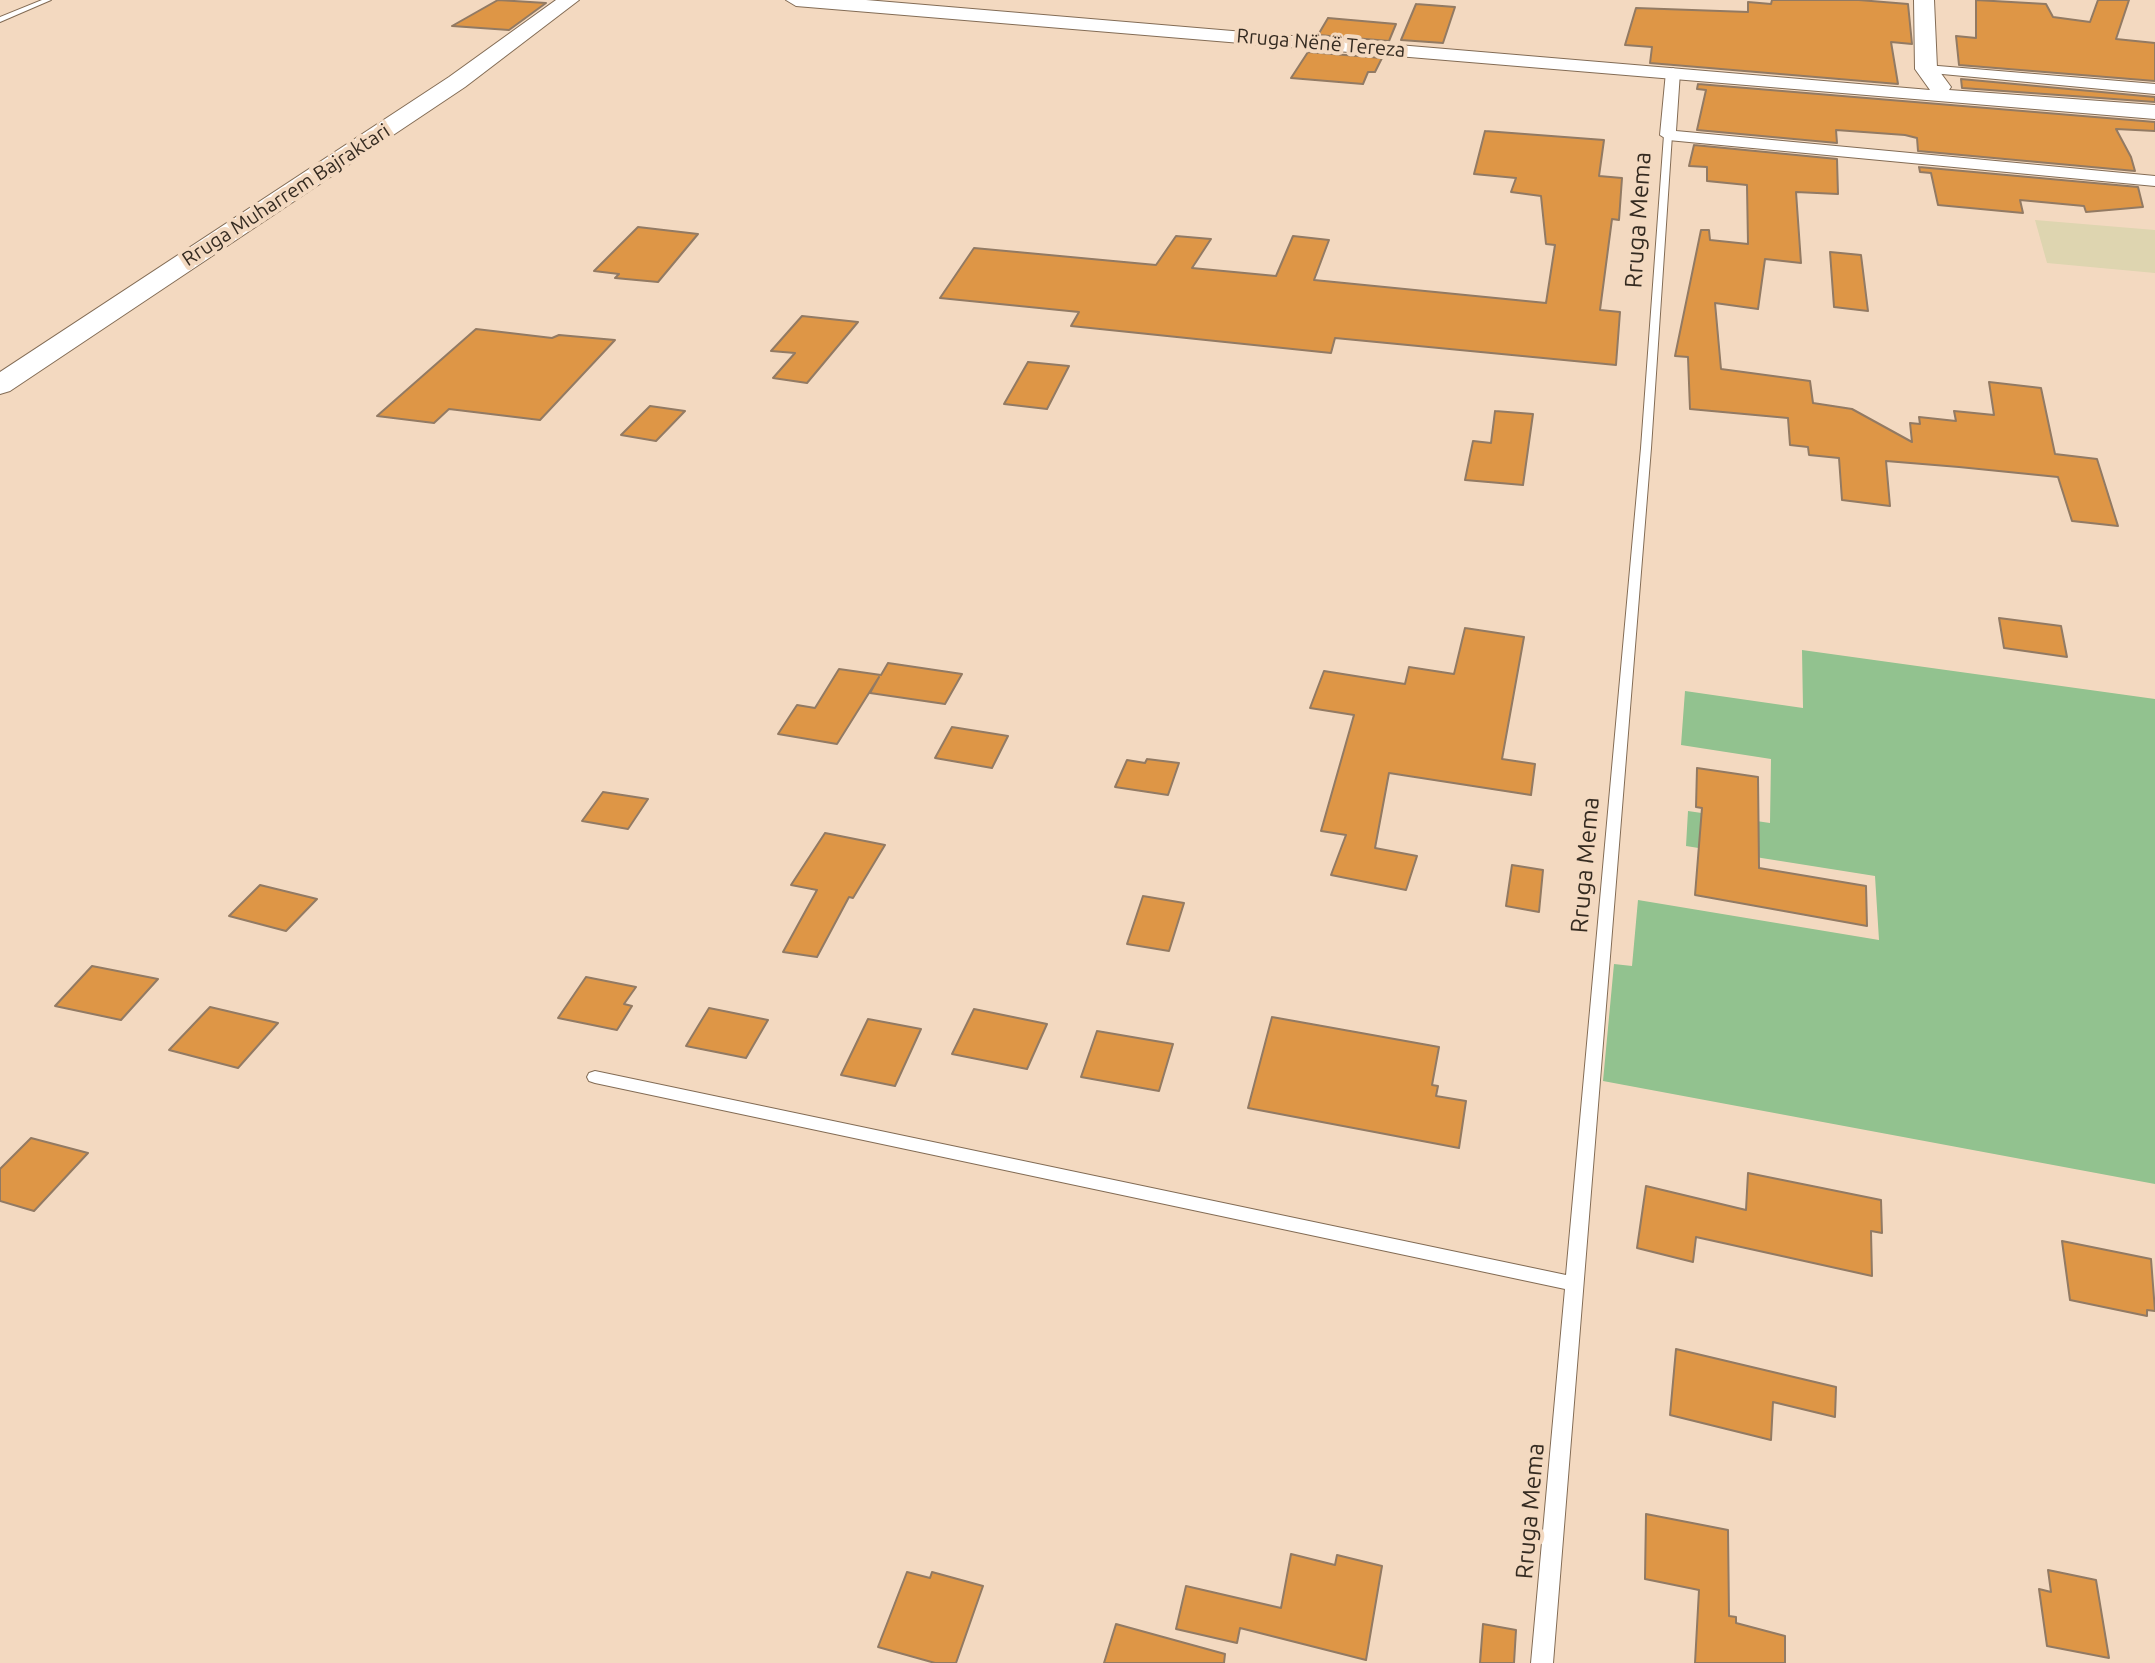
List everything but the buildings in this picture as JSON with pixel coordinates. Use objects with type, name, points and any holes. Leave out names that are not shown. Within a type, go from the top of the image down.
[{"type":"main road","name":"Rruga Muharrem Bajraktari","points":[[0,385],[457,82],[569,0]]},
{"type":"main road","name":"Rruga Nënë Tereza","points":[[796,0],[875,3],[1846,87],[1931,87],[2155,112]]},
{"type":"main road","points":[[1924,0],[1931,87]]},
{"type":"street","name":"Rruga Mema","points":[[1668,135],[1673,72]]},
{"type":"street","points":[[1931,87],[2155,89]]},
{"type":"street","points":[[1668,135],[2155,181]]},
{"type":"lane","points":[[0,20],[48,0]]},
{"type":"lane","name":"Rruga Mema","points":[[1542,1663],[1646,448],[1668,135]]},
{"type":"lane","points":[[595,1077],[1574,1284]]},
{"type":"green space","points":[[1802,650],[2155,699],[2155,1184],[1603,1081],[1614,964],[1632,966],[1638,900],[1879,940],[1875,876],[1686,846],[1688,811],[1770,823],[1771,759],[1681,745],[1685,691],[1803,708]]},
{"type":"sand","points":[[2035,220],[2155,230],[2155,273],[2047,263]]}]
